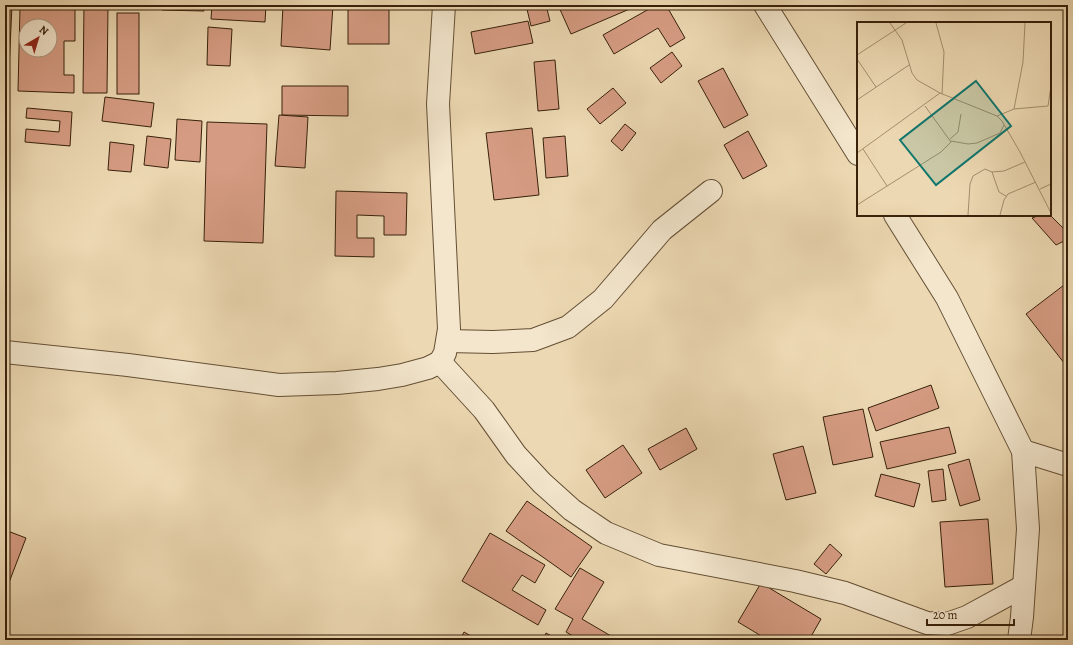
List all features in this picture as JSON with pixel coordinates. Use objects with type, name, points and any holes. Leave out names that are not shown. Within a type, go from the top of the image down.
[{"type":"street","points":[[5,352],[128,365],[279,385],[337,383],[378,379],[402,375],[428,368],[440,362],[445,353],[449,329],[438,104],[444,5]]},
{"type":"street","points":[[765,5],[857,152]]},
{"type":"street","points":[[448,341],[493,342],[533,340],[568,327],[603,299],[662,230],[711,191]]},
{"type":"street","points":[[897,216],[947,298],[1023,451],[1028,529],[1019,640]]},
{"type":"street","points":[[440,362],[484,410],[516,455],[542,483],[572,510],[606,532],[659,555],[845,593],[927,623],[947,624],[967,617],[1024,586]]},
{"type":"street","points":[[1023,451],[1068,466]]},
{"type":"building","points":[[5,5],[12,5],[9,70],[5,70]]},
{"type":"building","points":[[84,5],[108,5],[107,93],[83,93]]},
{"type":"building","points":[[162,5],[204,5],[204,11],[162,10]]},
{"type":"building","points":[[212,5],[266,5],[265,22],[211,19]]},
{"type":"building","points":[[283,5],[333,5],[330,50],[281,46]]},
{"type":"building","points":[[348,5],[389,5],[389,44],[348,44]]},
{"type":"building","points":[[526,5],[546,5],[550,21],[531,26]]},
{"type":"building","points":[[558,5],[639,5],[571,34]]},
{"type":"building","points":[[656,5],[666,5],[685,38],[670,47],[658,28],[614,54],[603,35]]},
{"type":"building","points":[[20,7],[75,9],[75,41],[64,41],[64,75],[74,75],[74,93],[18,91],[19,58],[58,58],[58,18],[20,18]]},
{"type":"building","points":[[117,13],[139,13],[139,94],[117,94]]},
{"type":"building","points":[[528,21],[533,43],[475,54],[471,32]]},
{"type":"building","points":[[208,27],[232,29],[230,66],[207,65]]},
{"type":"building","points":[[672,52],[682,66],[661,83],[650,68]]},
{"type":"building","points":[[555,60],[559,109],[538,111],[534,62]]},
{"type":"building","points":[[723,68],[748,115],[724,128],[698,81]]},
{"type":"building","points":[[282,86],[348,86],[348,116],[282,115]]},
{"type":"building","points":[[613,88],[626,103],[600,124],[587,109]]},
{"type":"building","points":[[105,97],[154,103],[151,127],[102,121]]},
{"type":"building","points":[[27,108],[72,112],[70,146],[25,142],[26,129],[59,132],[60,121],[26,118]]},
{"type":"building","points":[[279,115],[308,117],[305,168],[275,166]]},
{"type":"building","points":[[177,119],[202,121],[200,162],[175,160]]},
{"type":"building","points":[[207,122],[267,124],[263,243],[204,241]]},
{"type":"building","points":[[625,124],[636,133],[622,151],[611,141]]},
{"type":"building","points":[[532,128],[539,195],[494,200],[486,133]]},
{"type":"building","points":[[748,131],[767,166],[743,179],[724,145]]},
{"type":"building","points":[[147,136],[171,139],[168,168],[144,165]]},
{"type":"building","points":[[565,136],[568,176],[546,178],[543,138]]},
{"type":"building","points":[[110,142],[134,145],[131,172],[108,170]]},
{"type":"building","points":[[336,191],[407,193],[406,235],[384,235],[384,216],[357,215],[357,238],[374,238],[374,257],[335,256]]},
{"type":"building","points":[[1037,216],[1051,216],[1068,233],[1068,239],[1056,245],[1032,218]]},
{"type":"building","points":[[1068,282],[1068,368],[1026,314]]},
{"type":"building","points":[[931,385],[939,408],[876,431],[868,408]]},
{"type":"building","points":[[863,409],[873,457],[833,465],[823,417]]},
{"type":"building","points":[[949,427],[956,453],[887,469],[880,442]]},
{"type":"building","points":[[686,428],[697,449],[660,470],[648,449]]},
{"type":"building","points":[[623,445],[642,473],[605,498],[586,470]]},
{"type":"building","points":[[803,446],[816,493],[786,500],[773,454]]},
{"type":"building","points":[[969,459],[980,500],[960,506],[948,465]]},
{"type":"building","points":[[943,469],[946,500],[932,502],[928,471]]},
{"type":"building","points":[[881,474],[920,484],[914,507],[875,496]]},
{"type":"building","points":[[527,501],[592,547],[571,577],[506,531]]},
{"type":"building","points":[[988,519],[993,584],[945,587],[940,522]]},
{"type":"building","points":[[5,530],[26,538],[5,593]]},
{"type":"building","points":[[490,533],[545,565],[535,583],[522,575],[512,590],[546,610],[538,625],[462,581]]},
{"type":"building","points":[[830,544],[842,555],[826,574],[814,564]]},
{"type":"building","points":[[580,568],[604,582],[582,619],[611,636],[609,640],[580,640],[566,632],[573,619],[555,609]]},
{"type":"building","points":[[761,583],[821,619],[809,640],[768,640],[738,622]]},
{"type":"building","points":[[464,632],[478,640],[460,640]]},
{"type":"building","points":[[546,633],[559,640],[543,640]]}]
